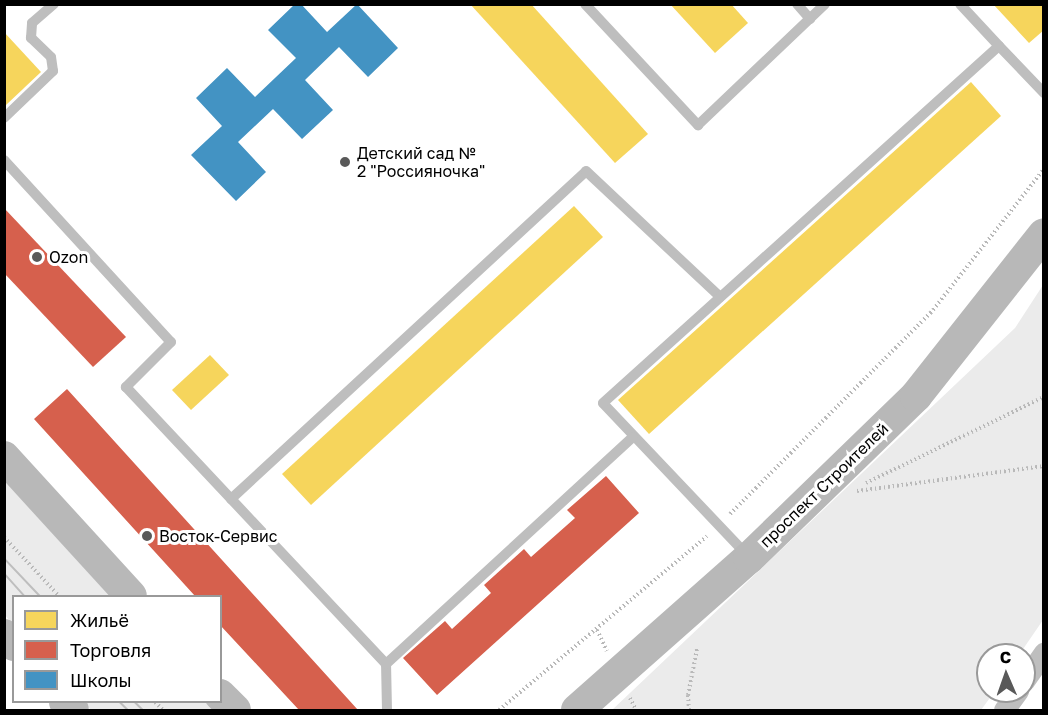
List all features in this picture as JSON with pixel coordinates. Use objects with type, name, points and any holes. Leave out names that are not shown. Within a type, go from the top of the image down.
[{"type":"main road","name":"проспект Строителей","points":[[577,711],[749,558],[916,396],[1044,234]]},
{"type":"main road","points":[[4,457],[129,595]]},
{"type":"main road","points":[[222,697],[235,711]]},
{"type":"lane","points":[[4,118],[53,71],[51,57],[31,38],[32,23],[54,4]]},
{"type":"lane","points":[[585,4],[698,125],[825,4]]},
{"type":"lane","points":[[797,4],[810,19]]},
{"type":"lane","points":[[960,4],[1044,93]]},
{"type":"lane","points":[[749,558],[633,438],[603,403],[999,46]]},
{"type":"lane","points":[[4,160],[171,342],[126,387],[386,664],[387,711]]},
{"type":"lane","points":[[231,499],[586,171],[720,297]]},
{"type":"lane","points":[[386,664],[633,438]]},
{"type":"path","points":[[499,711],[718,526],[933,310],[1044,169]]},
{"type":"path","points":[[1044,397],[848,492],[1044,466]]},
{"type":"path","points":[[4,537],[57,595]]},
{"type":"path","points":[[689,711],[688,695],[698,650]]},
{"type":"shaded area","points":[[1043,285],[1043,620],[1027,643],[976,643],[976,703],[986,703],[981,710],[612,710],[1015,328]]},
{"type":"shaded area","points":[[4,480],[109,595],[12,595],[12,624],[5,615]]},
{"type":"shaded area","points":[[84,703],[207,703],[214,710],[91,710]]},
{"type":"building: Жильё","points":[[470,4],[531,4],[648,134],[615,163]]},
{"type":"building: Жильё","points":[[670,4],[731,4],[748,23],[715,53]]},
{"type":"building: Жильё","points":[[993,4],[1044,4],[1044,30],[1029,43]]},
{"type":"building: Жильё","points":[[4,32],[41,72],[6,105],[4,103]]},
{"type":"building: Жильё","points":[[971,82],[1001,116],[649,434],[618,400]]},
{"type":"building: Жильё","points":[[574,206],[603,237],[311,505],[282,474]]},
{"type":"building: Жильё","points":[[210,355],[229,375],[191,410],[172,390]]},
{"type":"building: Торговля","points":[[4,208],[126,337],[93,367],[4,273]]},
{"type":"building: Торговля","points":[[67,389],[358,710],[299,710],[222,627],[222,595],[194,595],[34,419]]},
{"type":"building: Торговля","points":[[606,476],[639,513],[437,695],[403,658],[445,621],[452,629],[491,593],[484,585],[524,549],[531,557],[575,518],[567,510]]},
{"type":"building: Школы","points":[[295,4],[301,4],[327,32],[357,4],[398,48],[368,77],[339,47],[305,80],[333,110],[302,139],[273,109],[238,142],[266,172],[236,201],[191,155],[222,126],[196,98],[227,68],[255,97],[296,58],[268,30]]},
{"type":"tram line","points":[[4,558],[39,595]]},
{"type":"tram line","points":[[4,573],[24,595]]},
{"type":"tram line","points":[[121,703],[128,710]]},
{"type":"tram line","points":[[136,703],[143,710]]},
{"type":"place","name":"Детский сад № 2 \"Россияночка\"","points":[[345,162]]},
{"type":"place","name":"Ozon","points":[[37,257]]},
{"type":"place","name":"Восток-Сервис","points":[[147,536]]}]
